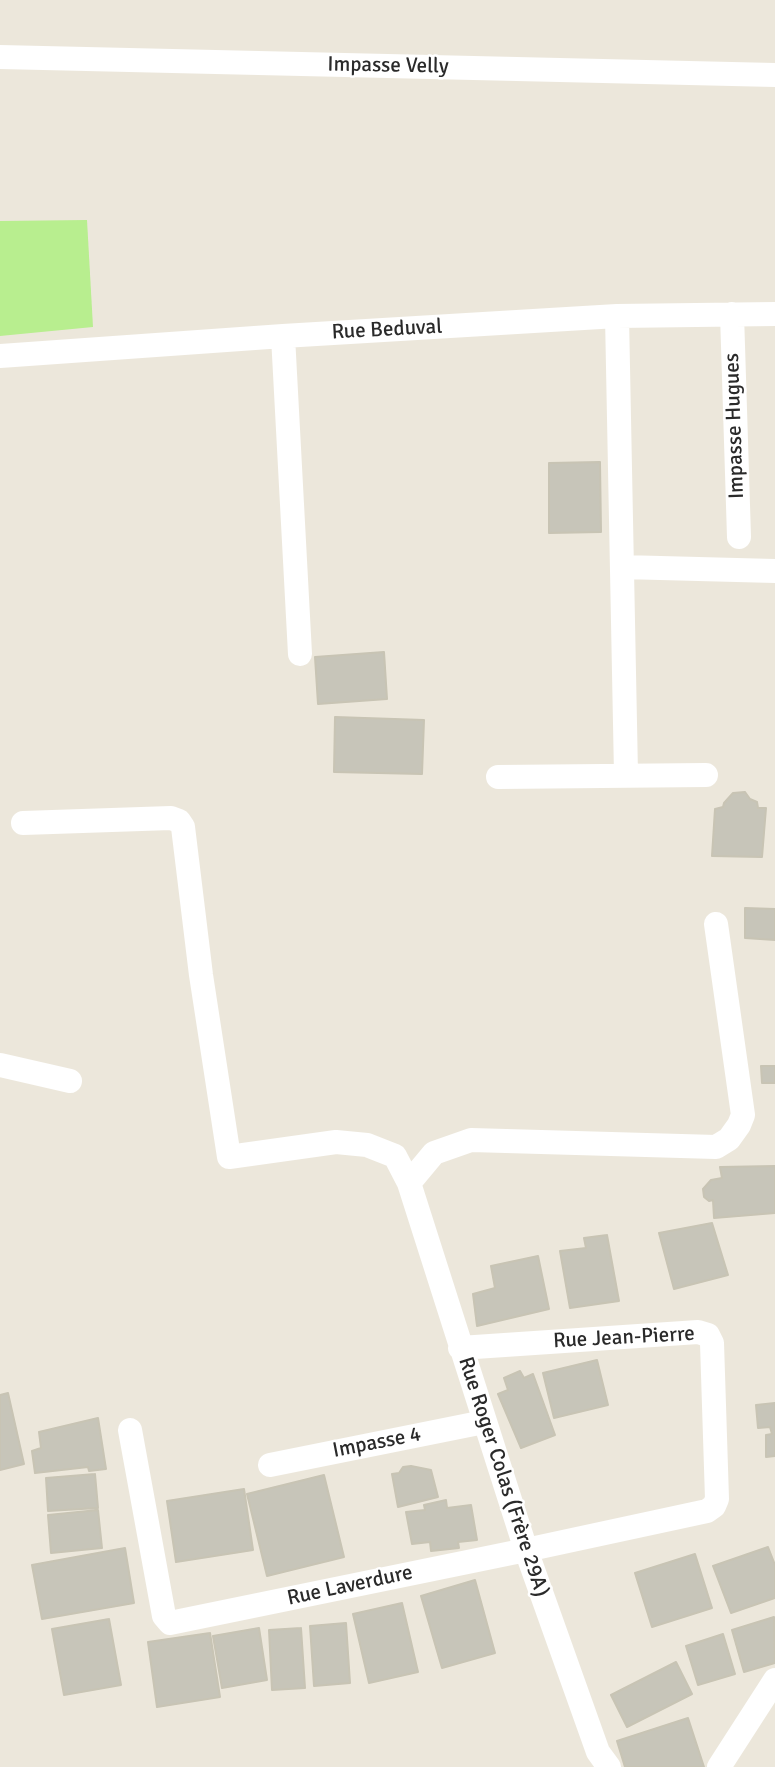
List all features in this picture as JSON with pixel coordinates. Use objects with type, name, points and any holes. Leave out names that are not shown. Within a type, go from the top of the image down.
[{"type":"street","name":"Impasse Velly","points":[[0,57],[775,75]]},
{"type":"street","name":"Impasse Hugues","points":[[732,314],[739,537]]},
{"type":"street","name":"Rue Beduval","points":[[0,356],[617,316],[775,314]]},
{"type":"street","points":[[617,316],[626,774]]},
{"type":"street","points":[[283,336],[300,654]]},
{"type":"street","points":[[622,567],[775,571]]},
{"type":"street","points":[[498,777],[706,775]]},
{"type":"street","name":"Rue Roger Colas (Frère 29A)","points":[[23,822],[171,818],[179,821],[183,827],[201,975],[229,1157],[336,1142],[367,1145],[396,1156],[409,1183],[526,1550],[605,1766]]},
{"type":"street","points":[[409,1183],[434,1153],[471,1140],[716,1147],[729,1139],[744,1115],[716,924]]},
{"type":"street","points":[[0,1065],[70,1081]]},
{"type":"street","name":"Rue Jean-Pierre","points":[[460,1348],[698,1332],[708,1335],[712,1343],[717,1499]]},
{"type":"street","name":"Impasse 4","points":[[270,1465],[484,1422]]},
{"type":"street","name":"Rue Laverdure","points":[[130,1430],[164,1616],[170,1623],[707,1511],[717,1499]]},
{"type":"street","points":[[719,1767],[775,1679]]},
{"type":"green space","points":[[87,220],[93,327],[0,336],[0,221]]},
{"type":"building","points":[[600,462],[601,532],[549,533],[549,463]]},
{"type":"building","points":[[384,652],[387,699],[318,704],[315,657]]},
{"type":"building","points":[[335,717],[424,720],[422,774],[334,772]]},
{"type":"building","points":[[745,792],[750,799],[757,802],[758,808],[766,808],[762,857],[712,856],[715,809],[723,807],[733,793]]},
{"type":"building","points":[[745,908],[775,909],[775,940],[745,938]]},
{"type":"building","points":[[761,1066],[775,1066],[775,1083],[762,1083]]},
{"type":"building","points":[[775,1166],[775,1213],[714,1218],[713,1200],[709,1201],[704,1197],[703,1189],[711,1180],[722,1178],[720,1167]]},
{"type":"building","points":[[712,1223],[728,1275],[674,1289],[659,1233]]},
{"type":"building","points":[[607,1235],[619,1301],[570,1308],[560,1251],[586,1248],[584,1238]]},
{"type":"building","points":[[538,1256],[549,1309],[477,1326],[473,1294],[495,1288],[491,1266]]},
{"type":"building","points":[[597,1360],[608,1405],[554,1418],[543,1373]]},
{"type":"building","points":[[520,1371],[524,1378],[533,1374],[555,1435],[521,1448],[498,1394],[508,1390],[504,1378]]},
{"type":"building","points":[[8,1393],[24,1464],[0,1470],[0,1395]]},
{"type":"building","points":[[775,1403],[775,1456],[766,1457],[766,1435],[772,1434],[770,1427],[758,1428],[756,1405]]},
{"type":"building","points":[[98,1418],[106,1469],[89,1471],[88,1467],[35,1473],[32,1451],[41,1448],[39,1432]]},
{"type":"building","points":[[403,1467],[431,1470],[438,1497],[398,1507],[392,1474],[399,1473]]},
{"type":"building","points":[[95,1474],[98,1508],[48,1511],[46,1478]]},
{"type":"building","points":[[324,1475],[344,1557],[267,1576],[247,1494]]},
{"type":"building","points":[[244,1489],[253,1550],[176,1562],[167,1501]]},
{"type":"building","points":[[446,1500],[447,1508],[471,1505],[477,1540],[458,1542],[459,1548],[431,1551],[430,1542],[412,1544],[406,1512],[425,1510],[424,1505]]},
{"type":"building","points":[[98,1510],[102,1548],[51,1553],[48,1515]]},
{"type":"building","points":[[768,1547],[775,1565],[775,1598],[731,1613],[713,1566]]},
{"type":"building","points":[[125,1548],[134,1603],[42,1619],[32,1565]]},
{"type":"building","points":[[695,1554],[712,1608],[652,1627],[635,1573]]},
{"type":"building","points":[[475,1580],[495,1653],[442,1668],[421,1596]]},
{"type":"building","points":[[402,1603],[418,1672],[369,1683],[353,1614]]},
{"type":"building","points":[[774,1617],[775,1663],[744,1672],[732,1630]]},
{"type":"building","points":[[109,1619],[121,1685],[64,1695],[52,1629]]},
{"type":"building","points":[[346,1623],[350,1683],[314,1686],[310,1626]]},
{"type":"building","points":[[259,1628],[267,1680],[222,1688],[213,1636]]},
{"type":"building","points":[[301,1628],[305,1688],[272,1690],[269,1630]]},
{"type":"building","points":[[210,1633],[220,1697],[157,1707],[148,1642]]},
{"type":"building","points":[[723,1634],[735,1674],[698,1685],[686,1646]]},
{"type":"building","points":[[676,1662],[692,1694],[627,1727],[611,1695]]},
{"type":"building","points":[[688,1718],[704,1767],[625,1767],[617,1741]]}]
